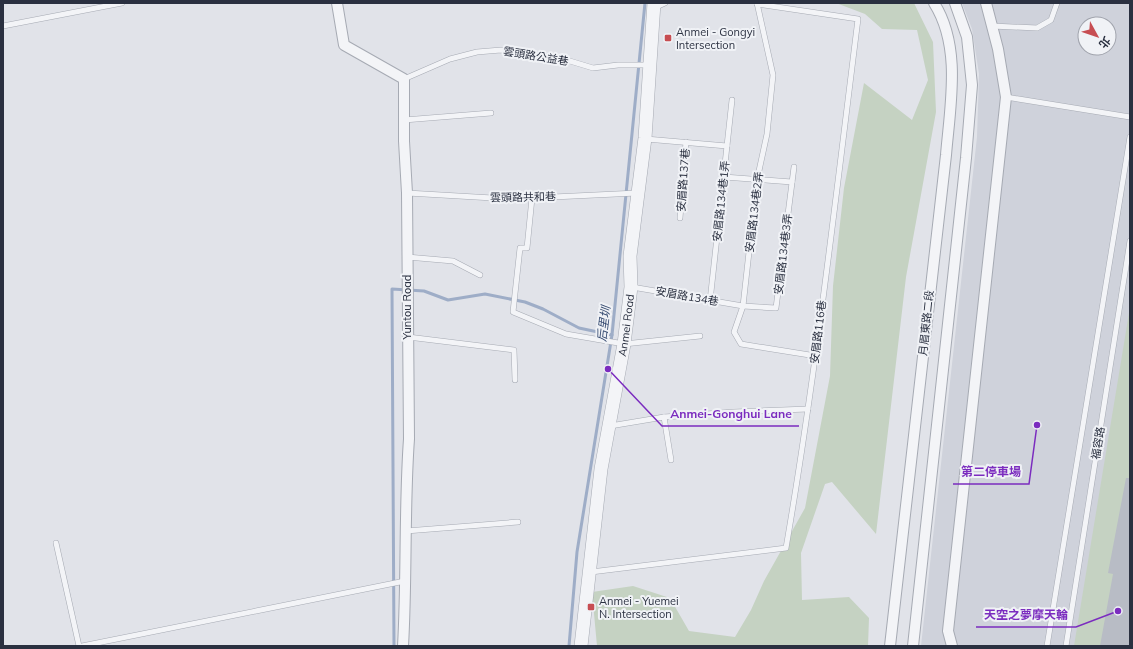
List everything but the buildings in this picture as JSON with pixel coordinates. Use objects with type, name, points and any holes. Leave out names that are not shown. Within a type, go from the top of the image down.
[{"type":"street","points":[[337,3],[344,44],[404,79]]},
{"type":"street","name":"月眉東路二段","points":[[890,646],[946,155],[952,83],[950,42],[940,12],[934,3]]},
{"type":"street","name":"月眉東路二段","points":[[913,646],[966,158],[972,84],[967,37],[955,3]]},
{"type":"street","points":[[952,646],[948,631],[1006,97],[986,3]]},
{"type":"street","name":"Anmei Road","points":[[581,646],[601,469],[624,344],[631,287],[630,256],[645,138],[649,65],[657,5]]},
{"type":"street","name":"Yuntou Road","points":[[403,646],[406,580],[406,480],[409,439],[407,193],[404,79]]},
{"type":"lane","points":[[3,26],[122,3]]},
{"type":"lane","name":"安眉路134巷2弄","points":[[757,3],[773,75],[767,134],[757,180],[743,306],[734,332],[741,344],[816,356]]},
{"type":"lane","name":"安眉路116巷","points":[[590,572],[786,548],[816,356],[858,19],[757,3]]},
{"type":"lane","points":[[992,26],[1037,28],[1051,20],[1056,3]]},
{"type":"lane","name":"雲頭路公益巷","points":[[404,79],[450,58],[477,52],[502,50],[560,58],[593,68],[618,65],[649,65]]},
{"type":"lane","points":[[1006,97],[1130,118]]},
{"type":"lane","name":"安眉路134巷1弄","points":[[710,301],[732,100]]},
{"type":"lane","points":[[404,120],[491,113]]},
{"type":"lane","points":[[1047,646],[1130,137]]},
{"type":"lane","name":"安眉路137巷","points":[[645,138],[727,146]]},
{"type":"lane","name":"安眉路137巷","points":[[680,218],[686,142]]},
{"type":"lane","name":"安眉路134巷3弄","points":[[743,306],[776,308],[794,167]]},
{"type":"lane","points":[[724,177],[792,182]]},
{"type":"lane","name":"雲頭路共和巷","points":[[407,193],[511,199],[638,192]]},
{"type":"lane","points":[[532,198],[527,248],[520,248],[513,312],[566,334],[624,344],[700,336]]},
{"type":"lane","name":"福容路","points":[[1066,646],[1130,241]]},
{"type":"lane","points":[[407,257],[452,261],[480,275]]},
{"type":"lane","name":"安眉路134巷","points":[[631,287],[743,306]]},
{"type":"lane","points":[[408,337],[514,350],[515,380]]},
{"type":"lane","points":[[609,426],[664,417],[734,412],[808,410]]},
{"type":"lane","points":[[664,417],[670,460]]},
{"type":"lane","points":[[406,531],[518,522]]},
{"type":"lane","points":[[56,543],[79,646]]},
{"type":"lane","points":[[82,646],[406,580]]},
{"type":"shaded area","points":[[962,3],[1130,3],[1130,646],[921,646],[977,137],[979,74],[972,29]]},
{"type":"green space","points":[[836,3],[914,3],[933,42],[936,112],[906,277],[876,534],[832,482],[825,484],[801,553],[802,600],[849,597],[869,618],[868,646],[597,646],[592,592],[633,586],[670,598],[689,631],[735,637],[751,610],[764,581],[805,508],[830,376],[833,286],[844,188],[864,83],[912,120],[928,80],[917,30],[882,29],[865,14]]},
{"type":"green space","points":[[1130,307],[1130,646],[1074,646]]},
{"type":"waterway","name":"后里圳","points":[[569,646],[577,552],[612,335],[645,3]]},
{"type":"waterway","points":[[394,646],[392,289],[424,291],[448,300],[485,294],[525,302],[543,309],[579,328],[612,335]]},
{"type":"place","name":"Anmei - Gongyi Intersection","points":[[668,38]]},
{"type":"place","name":"Anmei-Gonghui Lane","points":[[608,369]]},
{"type":"place","name":"第二停車場","points":[[1037,425]]},
{"type":"place","name":"Anmei - Yuemei N. Intersection","points":[[591,607]]},
{"type":"place","name":"天空之夢摩天輪","points":[[1118,611]]}]
